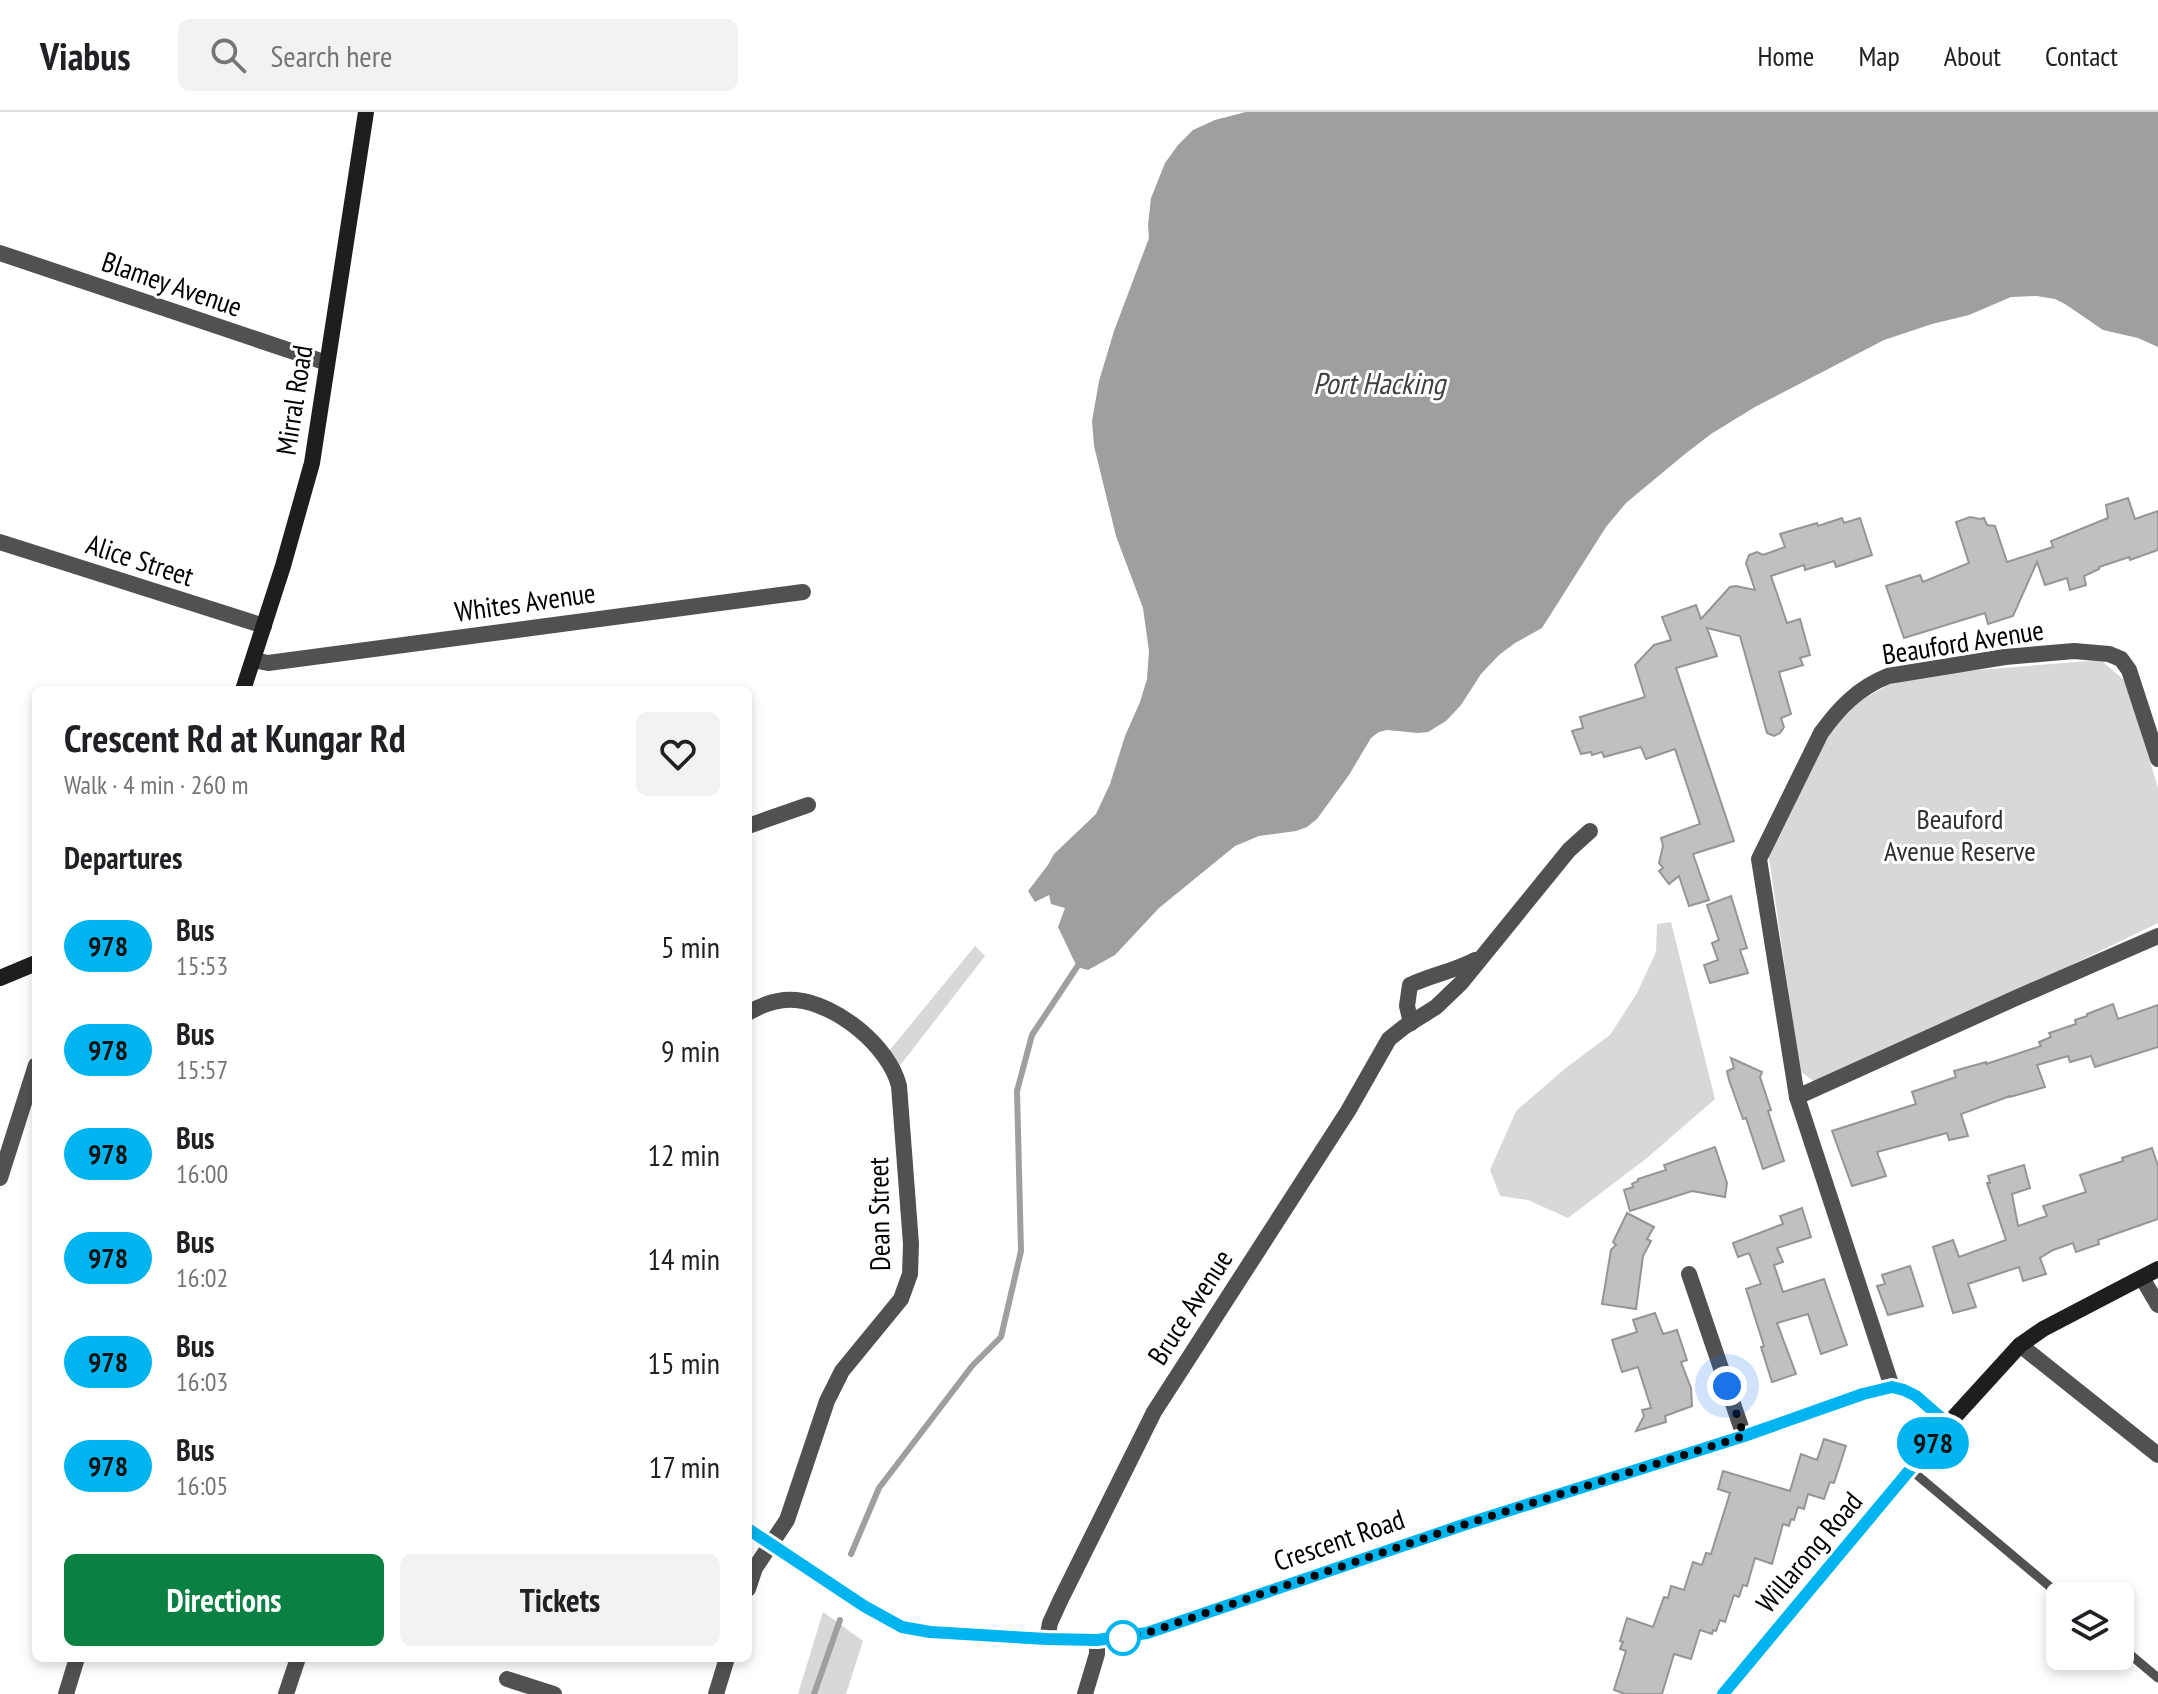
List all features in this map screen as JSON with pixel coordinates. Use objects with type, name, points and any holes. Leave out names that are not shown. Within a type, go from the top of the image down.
[{"type":"street","name":"Mirral Road","points":[[244,686],[312,463],[366,112]]},
{"type":"street","name":"Blamey Avenue","points":[[0,253],[327,363]]},
{"type":"street","name":"Alice Street","points":[[0,542],[264,626]]},
{"type":"street","name":"Whites Avenue","points":[[254,660],[268,663],[803,592]]},
{"type":"street","name":"Beauford Avenue","points":[[1892,1387],[1797,1097],[1759,859],[1821,733],[1832,717],[1849,699],[1871,683],[1888,676],[2005,657],[2074,651],[2109,654],[2121,659],[2129,670],[2158,759]]},
{"type":"street","points":[[752,825],[808,805]]},
{"type":"street","name":"Bruce Avenue","points":[[1047,1639],[1060,1601],[1154,1412],[1348,1111],[1389,1039],[1436,1007],[1461,983],[1569,850],[1590,831]]},
{"type":"street","points":[[1797,1097],[2158,936]]},
{"type":"street","name":"Bruce Avenue","points":[[1411,1023],[1407,1006],[1410,985],[1428,976],[1457,969],[1483,956]]},
{"type":"street","points":[[0,978],[32,965]]},
{"type":"street","name":"Dean Street","points":[[752,1011],[763,1004],[781,1000],[818,1005],[869,1038],[885,1056],[899,1086],[911,1244],[910,1274],[901,1299],[842,1371],[827,1401],[787,1520],[752,1577]]},
{"type":"street","points":[[0,1178],[32,1078]]},
{"type":"street","name":"Willarong Road","points":[[1723,1694],[1948,1424],[2020,1345],[2043,1329],[2158,1269]]},
{"type":"street","points":[[1689,1274],[1744,1436]]},
{"type":"street","points":[[2142,1278],[2158,1305]]},
{"type":"street","points":[[2020,1345],[2158,1455]]},
{"type":"street","points":[[1892,1387],[1916,1396],[1948,1424]]},
{"type":"street","name":"Crescent Road","points":[[752,1532],[864,1606],[902,1627],[930,1632],[1097,1640],[1147,1633],[1466,1524],[1892,1387]]},
{"type":"street","points":[[1085,1694],[1097,1654],[1097,1640]]},
{"type":"street","points":[[66,1694],[76,1662]]},
{"type":"street","points":[[286,1694],[297,1662]]},
{"type":"street","points":[[716,1694],[726,1662]]},
{"type":"street","points":[[507,1679],[554,1694]]},
{"type":"lane","points":[[1911,1470],[2046,1583]]},
{"type":"lane","points":[[2134,1658],[2158,1678]]},
{"type":"green space","name":"Beauford Avenue Reserve","points":[[2101,660],[2126,682],[2158,788],[2158,923],[1817,1084],[1800,1071],[1768,851],[1824,740],[1855,704],[1904,676]]},
{"type":"green space","points":[[1671,922],[1715,1099],[1647,1158],[1568,1218],[1528,1200],[1500,1196],[1490,1170],[1516,1111],[1610,1035],[1637,993],[1656,952],[1657,924]]},
{"type":"green space","points":[[975,946],[985,956],[895,1072],[885,1056]]},
{"type":"green space","points":[[823,1612],[863,1641],[846,1694],[798,1694]]},
{"type":"water","name":"Port Hacking","points":[[1246,112],[2158,112],[2158,347],[2138,338],[2103,330],[2055,299],[2011,297],[1969,315],[1884,340],[1755,407],[1711,434],[1626,503],[1606,527],[1542,628],[1499,655],[1446,721],[1428,732],[1379,732],[1371,738],[1317,819],[1296,831],[1259,836],[1235,846],[1159,908],[1115,955],[1088,970],[1077,967],[1058,927],[1065,908],[1051,904],[1049,895],[1035,902],[1028,891],[1054,854],[1096,814],[1110,784],[1147,679],[1149,651],[1143,608],[1116,536],[1094,446],[1092,421],[1099,381],[1149,238],[1151,198],[1165,163],[1193,130]]},
{"type":"building","points":[[2128,498],[2135,519],[2158,511],[2158,550],[2099,567],[2084,576],[2086,585],[2070,590],[2067,578],[2045,585],[2037,562],[2013,616],[1988,624],[1985,613],[1904,638],[1886,586],[1920,575],[1923,582],[1969,563],[1956,522],[1970,517],[1984,518],[1987,525],[1995,526],[2007,562],[2053,547],[2051,541],[2108,518],[2106,505]]},
{"type":"building","points":[[1842,518],[1844,523],[1860,518],[1872,555],[1836,567],[1834,561],[1805,570],[1804,565],[1771,576],[1787,623],[1800,619],[1810,655],[1800,658],[1803,665],[1779,672],[1791,714],[1781,718],[1784,727],[1780,733],[1774,736],[1767,733],[1740,636],[1707,628],[1717,656],[1676,668],[1734,841],[1693,854],[1709,900],[1689,906],[1679,876],[1669,884],[1659,871],[1663,868],[1659,863],[1663,846],[1661,838],[1700,824],[1675,749],[1646,759],[1641,747],[1604,757],[1602,752],[1581,754],[1572,731],[1583,728],[1580,717],[1645,697],[1635,665],[1654,645],[1671,640],[1662,617],[1696,605],[1701,619],[1730,587],[1755,590],[1746,563],[1749,555],[1757,552],[1763,555],[1785,547],[1780,534]]},
{"type":"building","points":[[1731,896],[1747,948],[1740,950],[1748,973],[1710,983],[1704,965],[1718,960],[1712,943],[1719,940],[1707,905]]},
{"type":"building","points":[[2113,1004],[2118,1019],[2158,1005],[2158,1047],[2095,1067],[2091,1056],[2070,1062],[2068,1056],[2037,1065],[2045,1087],[1961,1114],[1968,1136],[1949,1140],[1947,1133],[1877,1152],[1886,1176],[1852,1186],[1832,1131],[1916,1104],[1912,1092],[1956,1077],[1954,1071],[2041,1046],[2039,1042],[2051,1037],[2049,1033],[2076,1024],[2075,1020]]},
{"type":"building","points":[[1731,1058],[1762,1072],[1760,1077],[1771,1110],[1768,1111],[1784,1161],[1763,1169],[1729,1080],[1727,1071],[1734,1068]]},
{"type":"building","points":[[1715,1147],[1727,1183],[1725,1197],[1692,1191],[1630,1211],[1624,1190],[1633,1187],[1632,1184],[1638,1179],[1666,1170],[1664,1165]]},
{"type":"building","points":[[2152,1148],[2158,1166],[2158,1219],[2098,1240],[2099,1244],[2076,1252],[2073,1243],[2053,1250],[2040,1258],[2046,1274],[2023,1281],[2019,1267],[1968,1284],[1976,1307],[1953,1313],[1933,1247],[1953,1240],[1959,1257],[2006,1240],[1987,1183],[1990,1183],[1988,1176],[2024,1165],[2030,1188],[2012,1194],[2018,1226],[2047,1216],[2043,1206],[2086,1192],[2080,1175]]},
{"type":"building","points":[[1802,1208],[1811,1237],[1777,1248],[1783,1262],[1774,1265],[1783,1292],[1824,1279],[1847,1345],[1821,1354],[1808,1314],[1777,1323],[1796,1374],[1772,1382],[1746,1289],[1761,1284],[1749,1253],[1738,1257],[1733,1243],[1783,1224],[1780,1216]]},
{"type":"building","points":[[1627,1213],[1654,1227],[1643,1256],[1636,1309],[1602,1304],[1611,1250],[1616,1245],[1613,1242]]},
{"type":"building","points":[[1910,1266],[1923,1306],[1888,1315],[1877,1286],[1885,1284],[1882,1275]]},
{"type":"building","points":[[1655,1313],[1663,1334],[1677,1330],[1687,1360],[1681,1362],[1691,1388],[1692,1406],[1665,1416],[1666,1422],[1636,1431],[1644,1416],[1642,1410],[1651,1408],[1638,1367],[1622,1372],[1612,1340],[1637,1332],[1633,1320]]},
{"type":"building","points":[[1824,1439],[1846,1446],[1834,1483],[1830,1482],[1824,1499],[1808,1494],[1804,1509],[1798,1507],[1789,1526],[1783,1524],[1772,1564],[1755,1558],[1747,1586],[1743,1585],[1739,1597],[1734,1595],[1725,1622],[1720,1620],[1712,1634],[1700,1630],[1691,1659],[1674,1654],[1662,1694],[1625,1694],[1614,1690],[1626,1651],[1620,1649],[1623,1642],[1620,1641],[1627,1618],[1653,1627],[1671,1586],[1684,1590],[1693,1562],[1702,1565],[1706,1553],[1711,1554],[1730,1493],[1718,1489],[1723,1471],[1790,1491],[1801,1454],[1817,1460]]},
{"type":"waterway","points":[[851,1554],[879,1488],[972,1366],[1001,1337],[1021,1251],[1017,1091],[1032,1035],[1077,967]]},
{"type":"waterway","points":[[814,1694],[840,1620]]},
{"type":"bus line","name":"978","points":[[752,1532],[864,1606],[902,1627],[917,1631],[1047,1639],[1123,1638],[1147,1633],[1863,1394],[1892,1387],[1916,1396],[1948,1424],[1723,1694]]},
{"type":"route","points":[[1123,1638],[1147,1633],[1466,1524],[1744,1436],[1727,1386]]}]
